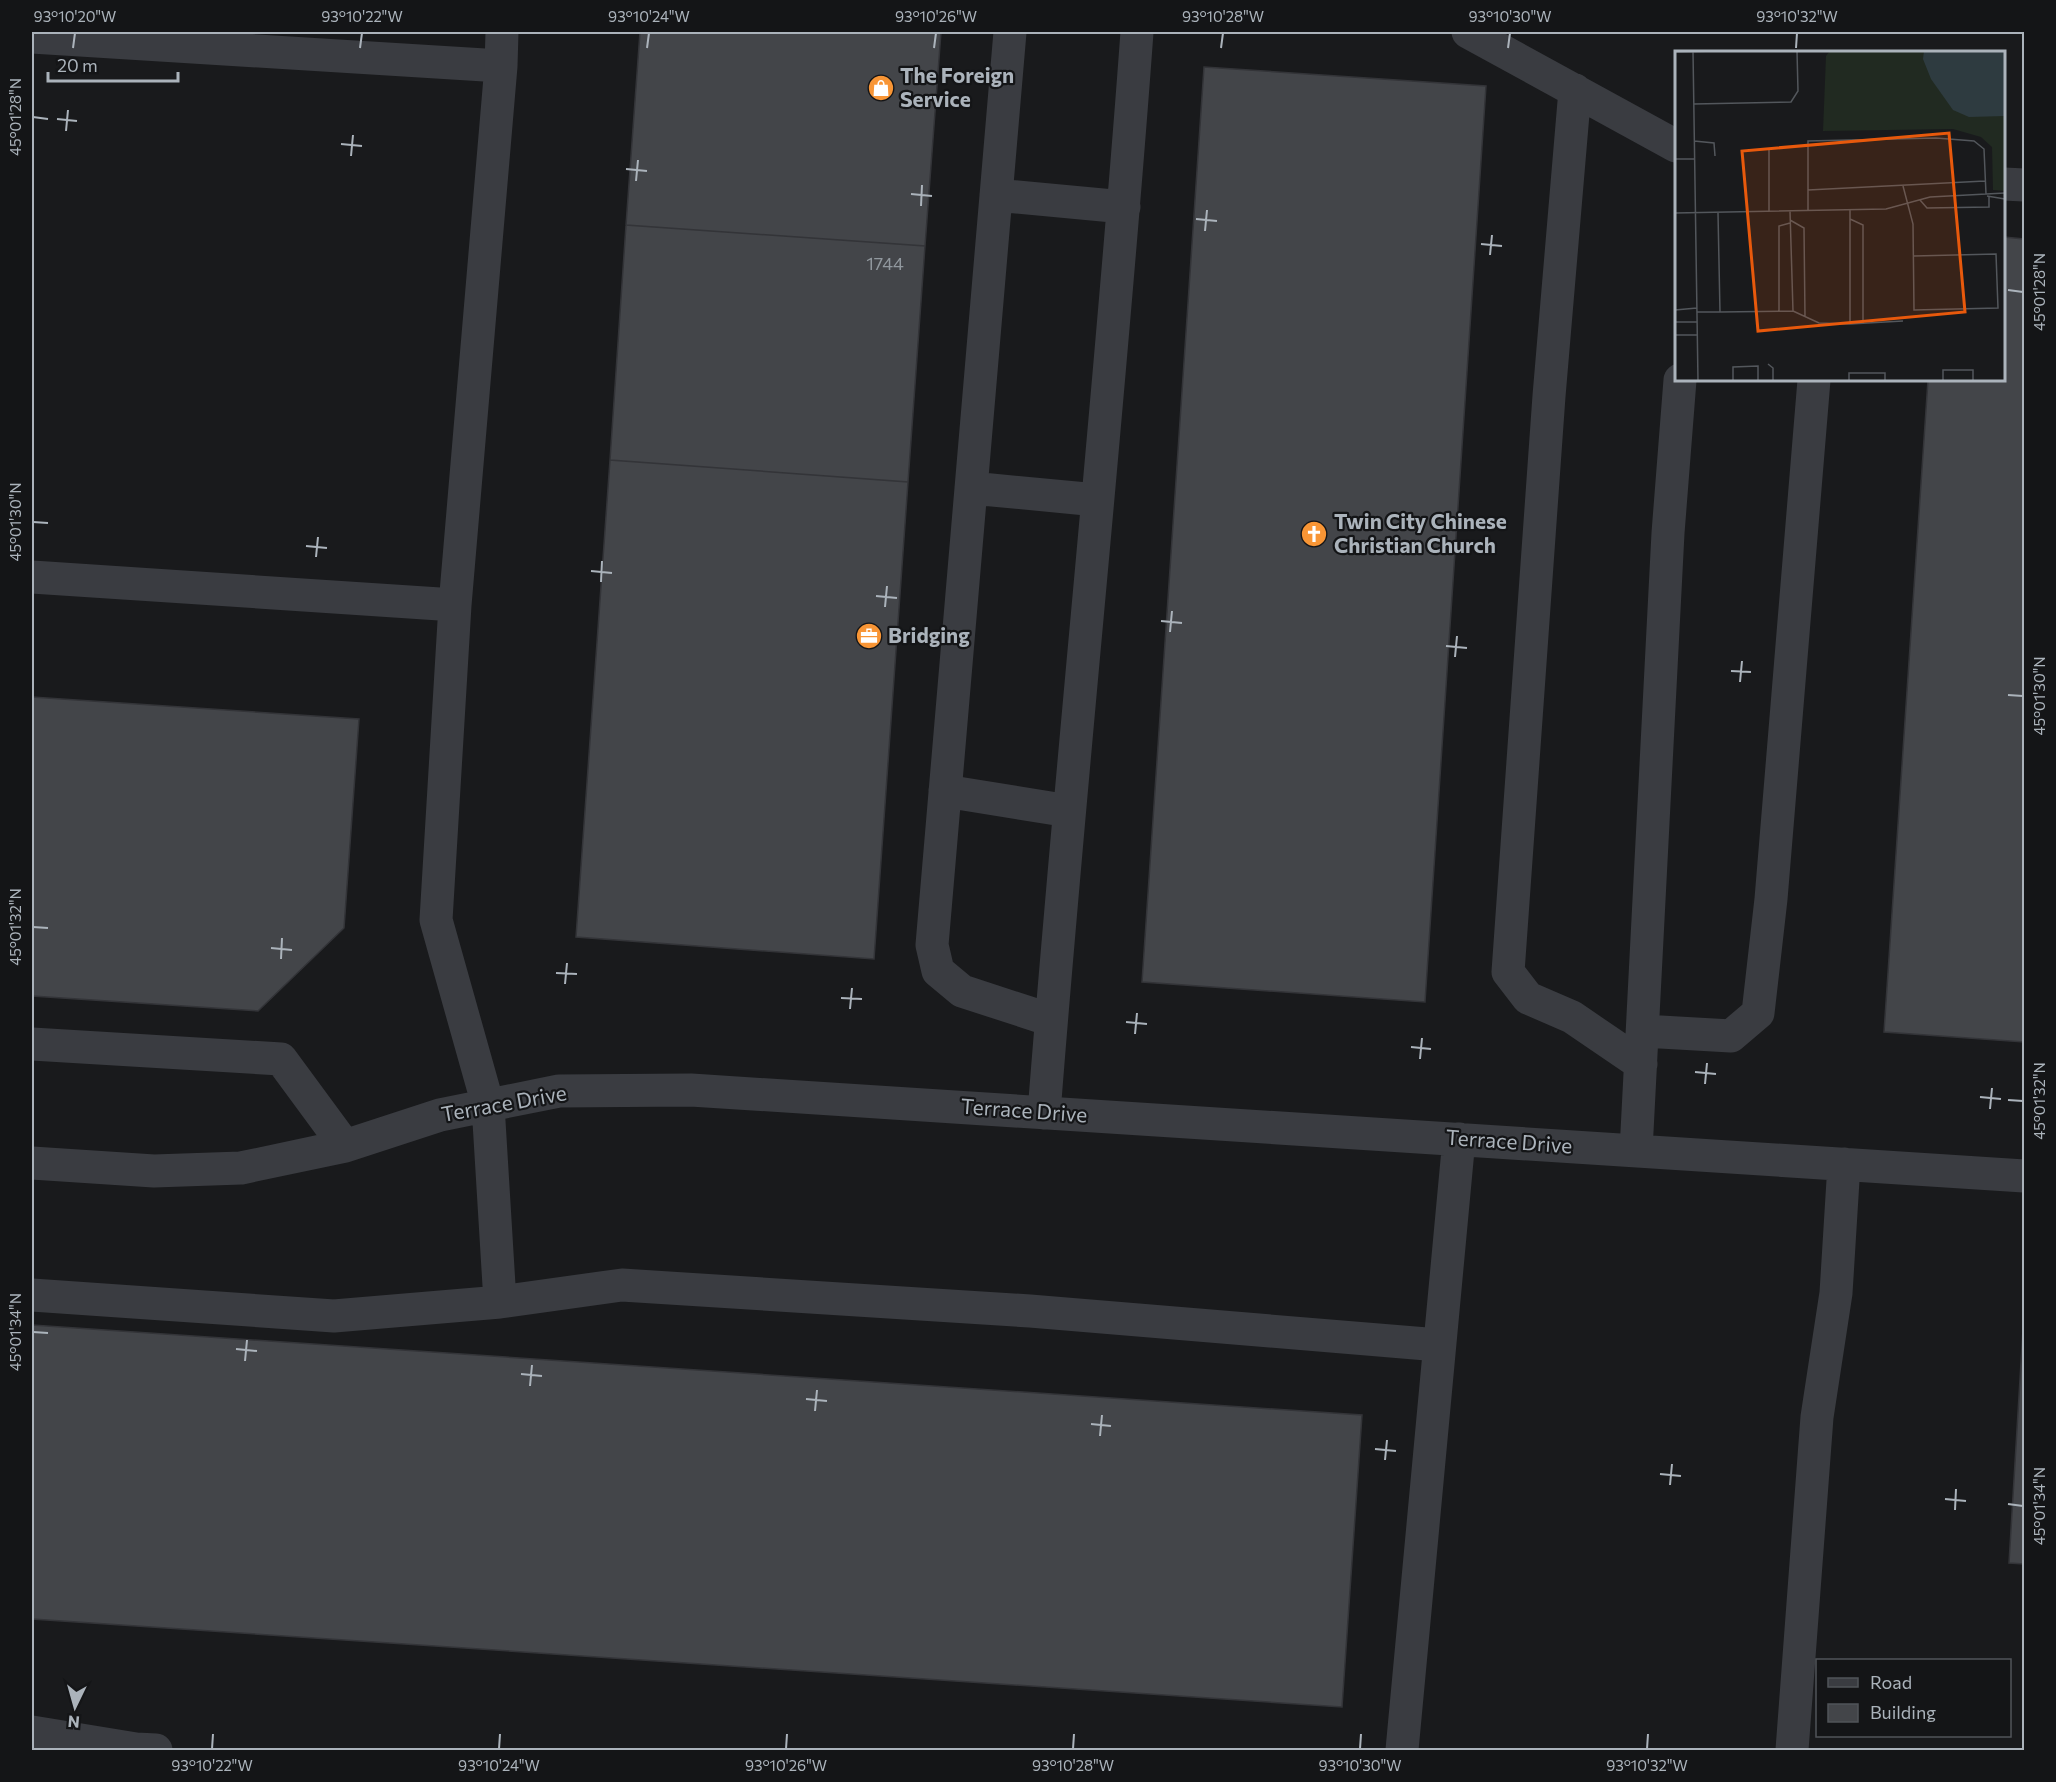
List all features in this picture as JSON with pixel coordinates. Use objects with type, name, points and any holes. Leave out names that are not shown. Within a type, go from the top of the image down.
[{"type":"street","points":[[500,1302],[488,1106],[436,920],[455,605],[502,32]]},
{"type":"street","points":[[1010,32],[932,945],[938,971],[962,991],[1052,1020]]},
{"type":"street","points":[[1044,1113],[1124,207],[1137,32]]},
{"type":"street","points":[[1468,32],[1675,146]]},
{"type":"street","points":[[32,37],[501,66]]},
{"type":"street","points":[[1575,90],[1548,408],[1508,972],[1528,998],[1572,1017],[1641,1064]]},
{"type":"street","points":[[2005,184],[2025,185]]},
{"type":"street","points":[[996,195],[1124,207]]},
{"type":"street","points":[[1636,1150],[1668,533],[1680,381]]},
{"type":"street","points":[[1643,1031],[1731,1036],[1758,1013],[1772,887],[1814,381]]},
{"type":"street","points":[[971,488],[1097,500]]},
{"type":"street","points":[[32,577],[455,605]]},
{"type":"street","points":[[945,791],[1069,811]]},
{"type":"street","points":[[32,1044],[281,1059],[345,1146]]},
{"type":"street","name":"Terrace Drive","points":[[32,1163],[154,1171],[241,1168],[345,1146],[440,1115],[559,1091],[692,1090],[2025,1176]]},
{"type":"street","points":[[1402,1750],[1459,1139]]},
{"type":"street","points":[[1792,1750],[1816,1417],[1836,1293],[1844,1164]]},
{"type":"street","points":[[32,1295],[334,1316],[500,1302],[622,1285],[1030,1311],[1440,1345]]},
{"type":"street","points":[[32,1732],[136,1749],[156,1750]]},
{"type":"building","points":[[640,32],[941,32],[925,246],[626,225]]},
{"type":"building","name":"Twin City Chinese Christian Church","points":[[1204,67],[1486,86],[1425,1002],[1142,982]]},
{"type":"building","points":[[626,225],[925,246],[908,482],[610,460]]},
{"type":"building","points":[[2005,237],[2024,239],[2024,1042],[1884,1032],[1928,381],[2005,381]]},
{"type":"building","points":[[610,460],[908,482],[874,959],[576,937]]},
{"type":"building","points":[[32,697],[359,719],[344,928],[258,1011],[32,996]]},
{"type":"building","points":[[32,1325],[1362,1415],[1342,1707],[32,1619]]},
{"type":"building","points":[[2024,1329],[2024,1564],[2009,1563]]},
{"type":"place","name":"The Foreign Service","points":[[881,88]]},
{"type":"place","name":"Twin City Chinese Christian Church","points":[[1314,534]]},
{"type":"place","name":"Bridging","points":[[869,636]]}]
